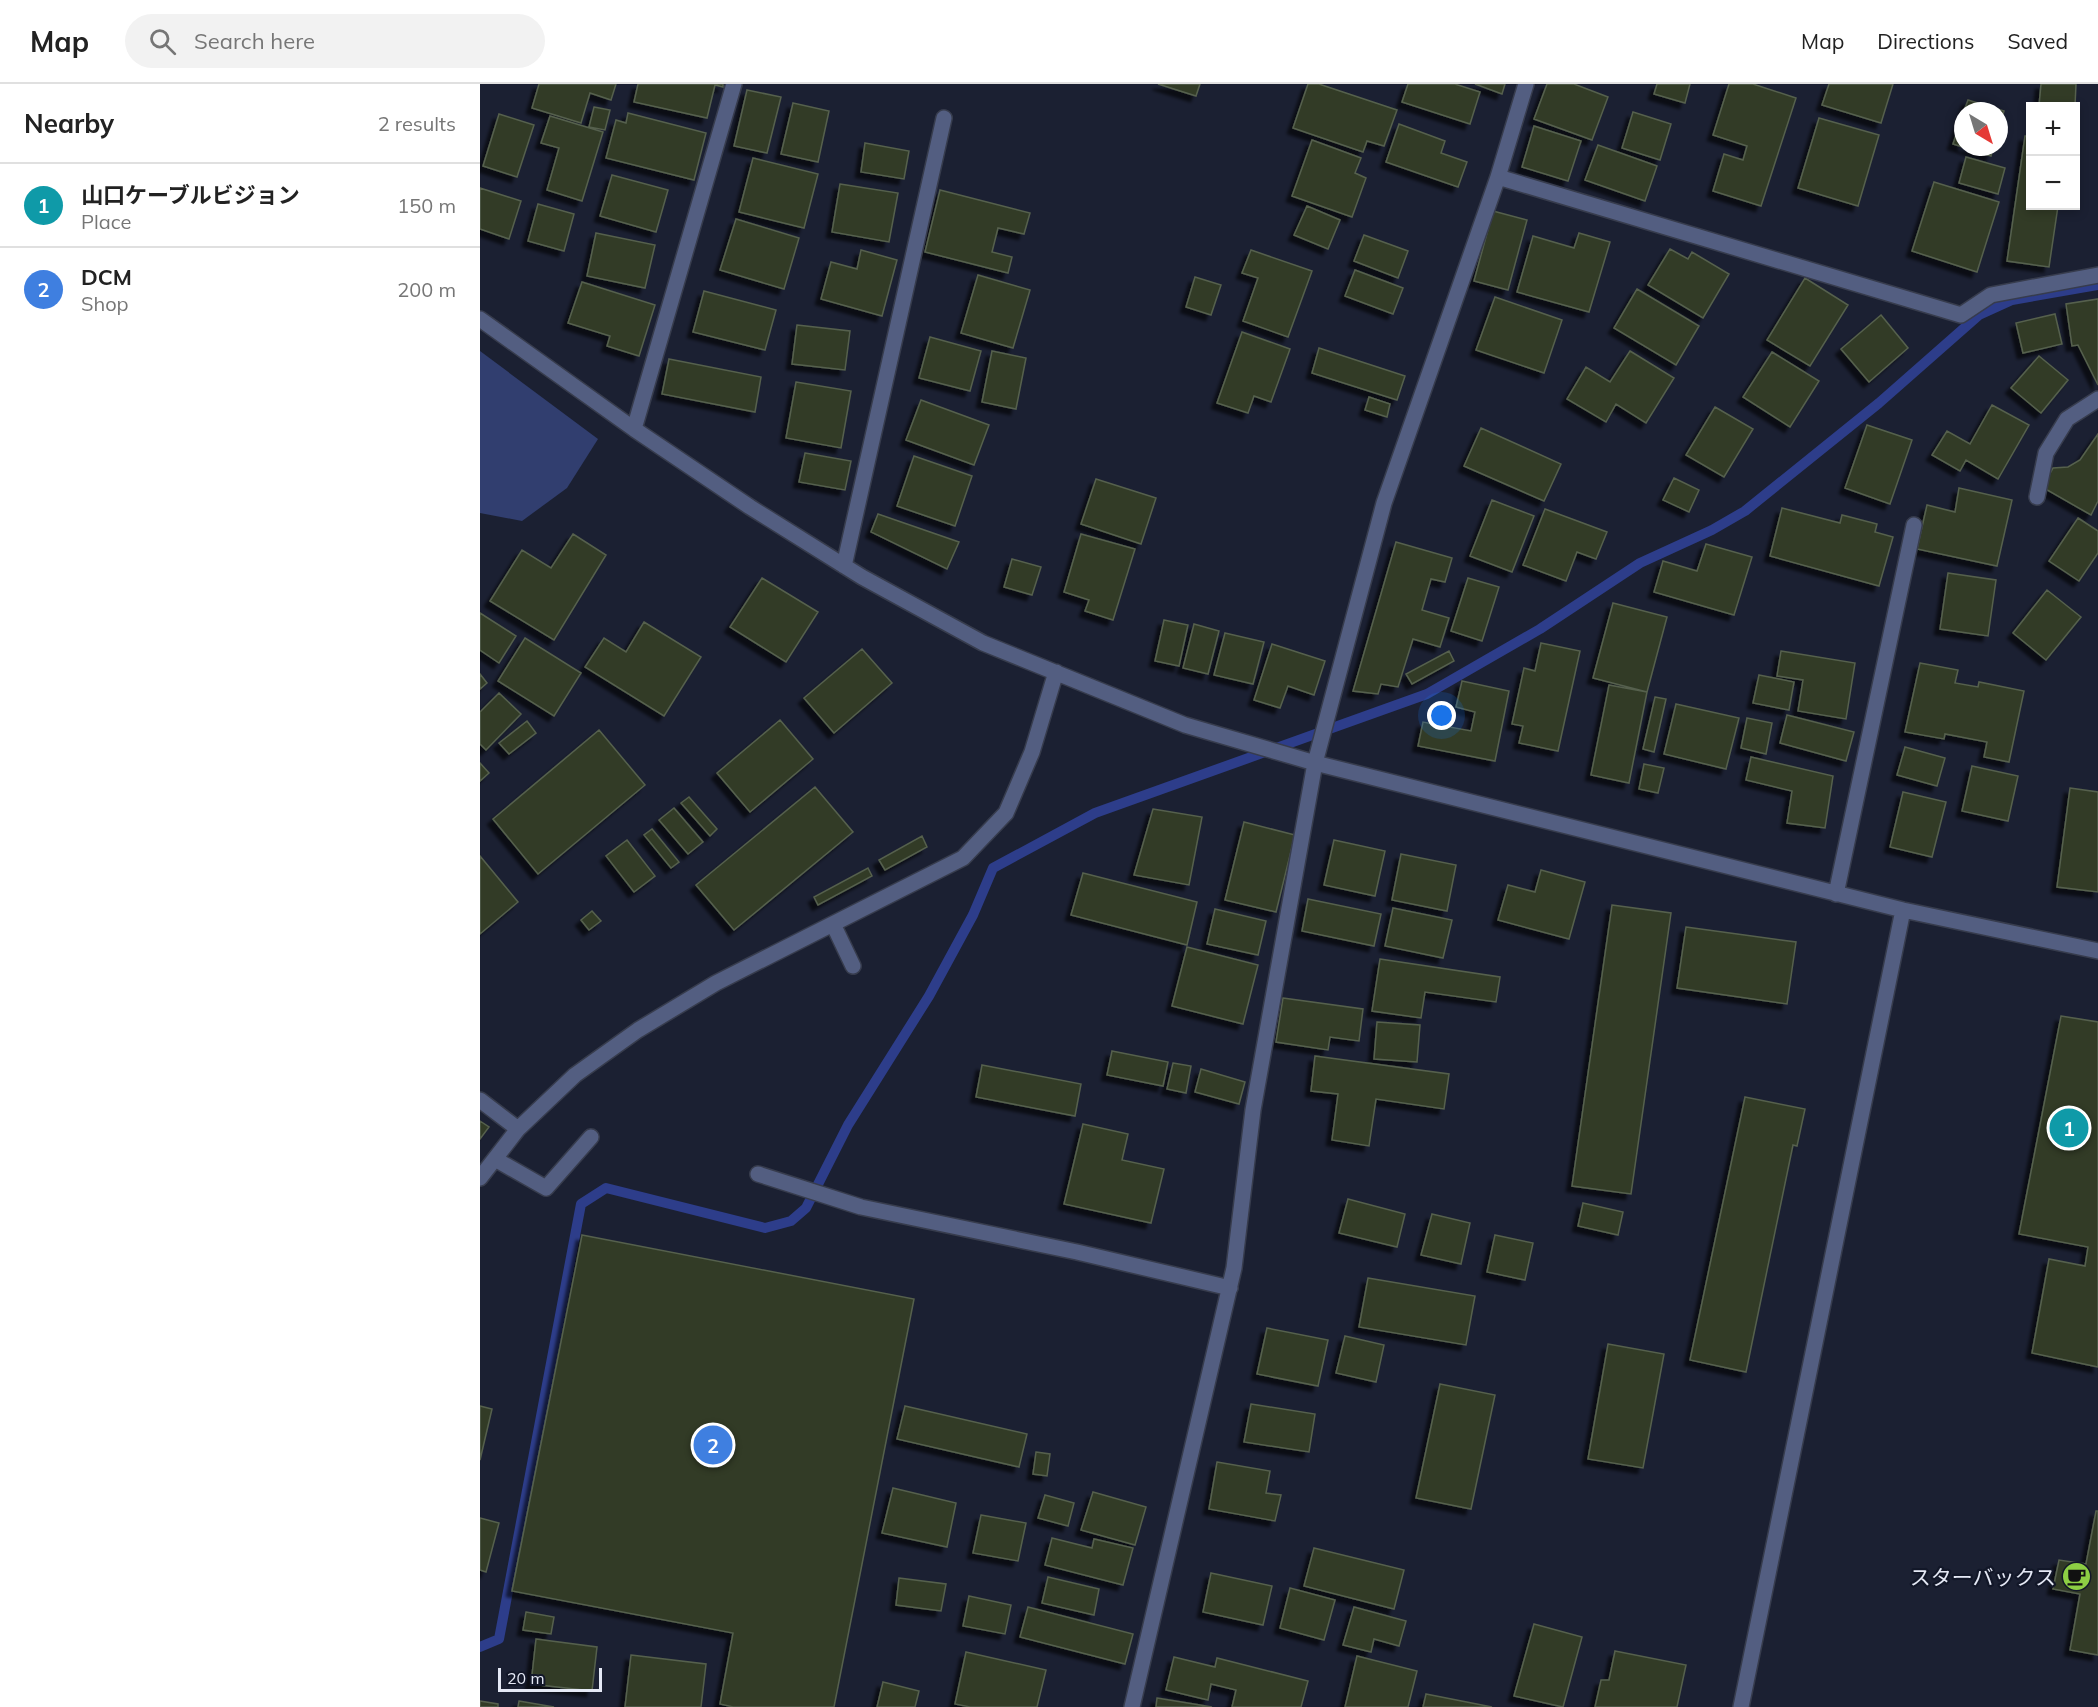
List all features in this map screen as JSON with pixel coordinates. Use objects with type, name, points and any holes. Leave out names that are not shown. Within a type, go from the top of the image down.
[{"type":"street","points":[[634,429],[734,84]]},
{"type":"street","points":[[1132,1707],[1230,1288],[1253,1110],[1315,763],[1384,503],[1498,177],[1526,84]]},
{"type":"street","points":[[844,566],[944,118]]},
{"type":"street","points":[[1498,177],[1961,315],[1991,295],[2098,275]]},
{"type":"street","points":[[480,319],[634,429],[750,507],[844,566],[983,643],[1185,725],[1315,763],[1836,894],[2098,951]]},
{"type":"street","points":[[2037,497],[2046,453],[2067,419],[2098,399]]},
{"type":"street","points":[[1836,894],[1914,525]]},
{"type":"street","points":[[480,1178],[518,1129],[574,1075],[638,1030],[716,983],[963,858],[1006,813],[1032,752],[1056,672]]},
{"type":"street","points":[[1741,1707],[1903,910]]},
{"type":"street","points":[[833,924],[853,966]]},
{"type":"street","points":[[480,1100],[518,1129]]},
{"type":"street","points":[[495,1159],[546,1188],[591,1137]]},
{"type":"street","points":[[758,1174],[861,1208],[1077,1252],[1230,1288]]},
{"type":"shaded area","points":[[480,351],[598,439],[567,488],[522,521],[480,513]]},
{"type":"building","points":[[539,84],[616,84],[611,100],[590,93],[581,123],[532,108]]},
{"type":"building","points":[[638,84],[723,84],[723,87],[715,85],[707,118],[634,102]]},
{"type":"building","points":[[1158,84],[1200,84],[1196,96]]},
{"type":"building","points":[[1308,84],[1319,84],[1397,110],[1384,146],[1367,141],[1363,152],[1293,128]]},
{"type":"building","points":[[1408,84],[1455,84],[1480,92],[1470,124],[1402,102]]},
{"type":"building","points":[[1475,84],[1505,84],[1502,94]]},
{"type":"building","points":[[1547,84],[1574,84],[1608,97],[1592,140],[1534,119]]},
{"type":"building","points":[[1657,84],[1690,84],[1685,103],[1654,94]]},
{"type":"building","points":[[1729,84],[1753,84],[1796,98],[1761,206],[1713,191],[1724,154],[1743,160],[1747,146],[1713,135]]},
{"type":"building","points":[[1829,84],[1893,84],[1881,123],[1822,105]]},
{"type":"building","points":[[2041,84],[2076,84],[2075,102],[2039,102]]},
{"type":"building","points":[[747,90],[781,97],[767,153],[734,146]]},
{"type":"building","points":[[793,103],[829,111],[818,162],[781,154]]},
{"type":"building","points":[[594,107],[610,110],[605,130],[589,127]]},
{"type":"building","points":[[1633,112],[1671,124],[1660,160],[1622,148]]},
{"type":"building","points":[[628,113],[706,133],[694,180],[606,158],[616,120],[626,123]]},
{"type":"building","points":[[499,114],[534,125],[517,177],[483,166]]},
{"type":"building","points":[[550,116],[603,132],[582,201],[547,190],[559,148],[541,143]]},
{"type":"building","points":[[1819,118],[1879,135],[1858,206],[1798,188]]},
{"type":"building","points":[[1399,124],[1445,141],[1441,153],[1467,162],[1458,187],[1386,162]]},
{"type":"building","points":[[1534,126],[1581,141],[1568,181],[1522,167]]},
{"type":"building","points":[[2026,136],[2026,210],[2057,210],[2049,267],[2007,261]]},
{"type":"building","points":[[1312,140],[1361,158],[1355,173],[1366,178],[1352,217],[1292,196]]},
{"type":"building","points":[[865,143],[909,151],[904,179],[861,172]]},
{"type":"building","points":[[1598,145],[1657,166],[1645,201],[1585,180]]},
{"type":"building","points":[[1966,157],[2005,168],[1998,194],[1959,183]]},
{"type":"building","points":[[753,158],[818,174],[804,228],[739,212]]},
{"type":"building","points":[[612,175],[668,190],[656,232],[600,216]]},
{"type":"building","points":[[1934,182],[1999,202],[1977,272],[1912,251]]},
{"type":"building","points":[[840,184],[898,193],[889,242],[832,232]]},
{"type":"building","points":[[480,188],[521,201],[509,239],[480,229]]},
{"type":"building","points":[[940,190],[1030,213],[1024,234],[998,228],[992,252],[1012,257],[1008,273],[925,252]]},
{"type":"building","points":[[538,204],[574,214],[564,251],[528,241]]},
{"type":"building","points":[[1307,206],[1340,220],[1328,249],[1294,235]]},
{"type":"building","points":[[1493,211],[1527,220],[1508,290],[1474,281]]},
{"type":"building","points":[[736,219],[799,238],[784,289],[720,270]]},
{"type":"building","points":[[596,233],[655,245],[645,288],[587,276]]},
{"type":"building","points":[[1579,233],[1610,242],[1589,312],[1517,292],[1533,236],[1574,248]]},
{"type":"building","points":[[1364,235],[1408,251],[1398,278],[1354,261]]},
{"type":"building","points":[[1670,249],[1688,259],[1692,252],[1729,274],[1703,318],[1648,285]]},
{"type":"building","points":[[861,250],[897,260],[882,316],[821,299],[831,262],[857,269]]},
{"type":"building","points":[[1251,250],[1312,271],[1288,337],[1243,321],[1258,278],[1242,273]]},
{"type":"building","points":[[1355,270],[1403,288],[1393,314],[1345,296]]},
{"type":"building","points":[[978,275],[1030,290],[1013,348],[961,333]]},
{"type":"building","points":[[1195,277],[1221,285],[1211,315],[1186,307]]},
{"type":"building","points":[[1805,278],[1848,305],[1810,366],[1767,340]]},
{"type":"building","points":[[582,282],[655,305],[639,356],[607,346],[610,336],[568,323]]},
{"type":"building","points":[[1637,289],[1699,326],[1676,365],[1614,328]]},
{"type":"building","points":[[704,291],[776,310],[765,350],[693,332]]},
{"type":"building","points":[[1495,297],[1562,320],[1544,373],[1476,350]]},
{"type":"building","points":[[2098,299],[2098,385],[2078,345],[2072,346],[2066,304]]},
{"type":"building","points":[[2055,314],[2062,344],[2023,353],[2016,323]]},
{"type":"building","points":[[1881,315],[1908,348],[1869,382],[1841,349]]},
{"type":"building","points":[[797,325],[850,331],[845,370],[792,364]]},
{"type":"building","points":[[1242,332],[1290,349],[1271,402],[1254,396],[1248,413],[1217,403]]},
{"type":"building","points":[[930,337],[981,351],[970,391],[919,378]]},
{"type":"building","points":[[1319,348],[1405,376],[1397,400],[1312,373]]},
{"type":"building","points":[[992,351],[1026,358],[1016,409],[982,402]]},
{"type":"building","points":[[1630,351],[1674,378],[1646,423],[1616,404],[1606,422],[1567,399],[1586,367],[1610,382]]},
{"type":"building","points":[[1772,352],[1819,381],[1790,427],[1743,397]]},
{"type":"building","points":[[2039,356],[2068,380],[2041,413],[2011,388]]},
{"type":"building","points":[[669,359],[761,377],[755,412],[662,394]]},
{"type":"building","points":[[796,382],[851,391],[841,448],[786,438]]},
{"type":"building","points":[[1369,397],[1390,404],[1387,417],[1365,410]]},
{"type":"building","points":[[921,400],[989,425],[974,465],[906,440]]},
{"type":"building","points":[[1992,405],[2029,425],[1998,479],[1966,460],[1960,471],[1932,455],[1947,431],[1970,444]]},
{"type":"building","points":[[1715,407],[1753,429],[1724,477],[1686,455]]},
{"type":"building","points":[[1867,425],[1912,440],[1890,504],[1845,488]]},
{"type":"building","points":[[1481,428],[1561,464],[1544,501],[1464,466]]},
{"type":"building","points":[[2098,434],[2098,501],[2091,515],[2042,487],[2053,468],[2068,467],[2080,460]]},
{"type":"building","points":[[805,453],[851,461],[845,490],[799,482]]},
{"type":"building","points":[[914,456],[972,476],[955,526],[897,506]]},
{"type":"building","points":[[1674,478],[1699,490],[1689,512],[1663,500]]},
{"type":"building","points":[[1096,479],[1156,498],[1141,544],[1081,524]]},
{"type":"building","points":[[1959,488],[2012,500],[1997,566],[1917,549],[1927,505],[1955,512]]},
{"type":"building","points":[[1492,500],[1534,516],[1512,572],[1470,556]]},
{"type":"building","points":[[1782,508],[1840,523],[1842,515],[1877,524],[1875,532],[1893,537],[1879,586],[1770,556]]},
{"type":"building","points":[[1545,509],[1607,532],[1596,559],[1577,552],[1566,581],[1523,565]]},
{"type":"building","points":[[878,514],[959,542],[947,569],[871,532]]},
{"type":"building","points":[[2078,518],[2098,531],[2098,553],[2079,581],[2049,561]]},
{"type":"building","points":[[573,534],[606,555],[554,640],[490,601],[522,550],[551,568]]},
{"type":"building","points":[[1081,534],[1135,549],[1113,620],[1085,611],[1089,600],[1064,592]]},
{"type":"building","points":[[1396,542],[1452,558],[1445,582],[1431,579],[1422,610],[1449,618],[1440,647],[1413,639],[1398,687],[1381,684],[1378,694],[1353,691]]},
{"type":"building","points":[[1706,544],[1752,557],[1734,615],[1654,592],[1663,561],[1697,571]]},
{"type":"building","points":[[1012,559],[1041,567],[1032,595],[1004,587]]},
{"type":"building","points":[[1948,573],[1996,580],[1988,636],[1940,629]]},
{"type":"building","points":[[762,578],[818,612],[786,662],[730,627]]},
{"type":"building","points":[[1468,578],[1499,587],[1482,641],[1451,631]]},
{"type":"building","points":[[2047,590],[2081,617],[2046,660],[2013,633]]},
{"type":"building","points":[[1613,603],[1667,617],[1647,692],[1593,678]]},
{"type":"building","points":[[480,613],[516,636],[499,663],[480,650]]},
{"type":"building","points":[[1164,620],[1188,625],[1179,666],[1155,661]]},
{"type":"building","points":[[644,622],[701,657],[664,716],[585,667],[604,638],[626,652]]},
{"type":"building","points":[[1194,624],[1219,631],[1208,674],[1183,668]]},
{"type":"building","points":[[1225,633],[1264,642],[1253,684],[1214,675]]},
{"type":"building","points":[[525,638],[581,673],[554,716],[498,681]]},
{"type":"building","points":[[1541,643],[1580,651],[1558,751],[1519,743],[1523,726],[1512,724],[1524,668],[1535,671]]},
{"type":"building","points":[[1272,644],[1325,661],[1314,695],[1288,686],[1280,708],[1254,700]]},
{"type":"building","points":[[862,649],[892,683],[834,733],[804,698]]},
{"type":"building","points":[[1449,651],[1454,661],[1412,684],[1406,674]]},
{"type":"building","points":[[1781,651],[1855,663],[1846,719],[1798,711],[1803,680],[1777,676]]},
{"type":"building","points":[[1920,663],[1958,670],[1955,683],[1978,687],[1979,682],[2024,691],[2009,762],[1984,757],[1987,742],[1945,734],[1944,739],[1905,732]]},
{"type":"building","points":[[480,674],[487,683],[480,689]]},
{"type":"building","points":[[1759,675],[1794,682],[1789,710],[1753,703]]},
{"type":"building","points":[[1462,681],[1509,691],[1495,761],[1418,746],[1423,722],[1471,731],[1475,712],[1456,707]]},
{"type":"building","points":[[1609,685],[1647,692],[1629,783],[1591,775]]},
{"type":"building","points":[[499,693],[521,714],[486,750],[480,744],[480,712]]},
{"type":"building","points":[[1655,697],[1666,699],[1654,752],[1643,749]]},
{"type":"building","points":[[1676,704],[1739,718],[1726,769],[1664,754]]},
{"type":"building","points":[[1787,715],[1854,732],[1846,761],[1780,743]]},
{"type":"building","points":[[1747,718],[1772,723],[1766,754],[1741,748]]},
{"type":"building","points":[[780,720],[813,759],[750,812],[717,773]]},
{"type":"building","points":[[527,721],[536,733],[509,754],[499,743]]},
{"type":"building","points":[[599,730],[645,785],[538,874],[493,819]]},
{"type":"building","points":[[1905,747],[1945,758],[1937,786],[1897,775]]},
{"type":"building","points":[[1751,757],[1833,776],[1825,828],[1787,823],[1792,791],[1746,780]]},
{"type":"building","points":[[480,763],[489,773],[480,781]]},
{"type":"building","points":[[1644,764],[1664,768],[1658,793],[1639,789]]},
{"type":"building","points":[[1972,766],[2018,776],[2008,821],[1962,811]]},
{"type":"building","points":[[815,787],[853,832],[734,930],[696,885]]},
{"type":"building","points":[[2070,788],[2098,792],[2098,892],[2057,887]]},
{"type":"building","points":[[1903,792],[1946,802],[1932,857],[1890,847]]},
{"type":"building","points":[[689,797],[717,829],[710,836],[681,803]]},
{"type":"building","points":[[674,808],[703,842],[688,854],[659,820]]},
{"type":"building","points":[[1153,809],[1202,817],[1189,885],[1134,875]]},
{"type":"building","points":[[1244,822],[1295,835],[1276,912],[1225,900]]},
{"type":"building","points":[[652,829],[679,862],[671,868],[644,835]]},
{"type":"building","points":[[922,836],[927,847],[885,870],[879,860]]},
{"type":"building","points":[[627,840],[655,876],[634,892],[606,856]]},
{"type":"building","points":[[1334,840],[1385,851],[1375,896],[1324,885]]},
{"type":"building","points":[[1401,854],[1456,865],[1447,911],[1392,900]]},
{"type":"building","points":[[480,856],[518,902],[480,934]]},
{"type":"building","points":[[868,868],[872,876],[818,905],[814,897]]},
{"type":"building","points":[[1541,870],[1585,882],[1569,939],[1498,920],[1508,885],[1535,892]]},
{"type":"building","points":[[1083,873],[1197,902],[1187,945],[1071,915]]},
{"type":"building","points":[[1308,899],[1381,914],[1374,946],[1302,931]]},
{"type":"building","points":[[1612,905],[1671,913],[1631,1194],[1572,1186]]},
{"type":"building","points":[[1393,908],[1452,920],[1443,958],[1385,946]]},
{"type":"building","points":[[1215,909],[1266,921],[1258,955],[1207,944]]},
{"type":"building","points":[[592,911],[601,921],[589,930],[581,920]]},
{"type":"building","points":[[1686,927],[1796,942],[1787,1004],[1677,988]]},
{"type":"building","points":[[1187,947],[1258,965],[1243,1024],[1172,1006]]},
{"type":"building","points":[[1380,959],[1500,977],[1496,1002],[1425,992],[1421,1018],[1372,1011]]},
{"type":"building","points":[[1283,998],[1363,1009],[1359,1041],[1330,1037],[1328,1050],[1276,1042]]},
{"type":"building","points":[[2061,1016],[2098,1022],[2098,1367],[2032,1353],[2049,1259],[2085,1266],[2088,1247],[2019,1234]]},
{"type":"building","points":[[1377,1022],[1420,1025],[1417,1062],[1374,1059]]},
{"type":"building","points":[[1112,1051],[1168,1062],[1163,1086],[1107,1075]]},
{"type":"building","points":[[1315,1056],[1449,1074],[1444,1109],[1376,1099],[1369,1146],[1332,1140],[1338,1094],[1311,1091]]},
{"type":"building","points":[[1173,1063],[1191,1066],[1186,1093],[1167,1089]]},
{"type":"building","points":[[982,1065],[1081,1084],[1075,1116],[976,1097]]},
{"type":"building","points":[[1201,1069],[1245,1082],[1239,1104],[1195,1092]]},
{"type":"building","points":[[1745,1097],[1805,1109],[1797,1146],[1793,1145],[1746,1372],[1690,1360]]},
{"type":"building","points":[[480,1121],[489,1127],[480,1139]]},
{"type":"building","points":[[1083,1124],[1128,1134],[1122,1160],[1164,1169],[1151,1223],[1064,1204]]},
{"type":"building","points":[[1348,1199],[1405,1214],[1397,1247],[1339,1233]]},
{"type":"building","points":[[1583,1203],[1623,1212],[1618,1235],[1578,1226]]},
{"type":"building","points":[[1432,1214],[1470,1223],[1461,1264],[1421,1255]]},
{"type":"building","points":[[582,1235],[914,1299],[834,1707],[733,1707],[720,1704],[733,1633],[512,1591]]},
{"type":"building","points":[[1495,1235],[1533,1243],[1525,1280],[1487,1272]]},
{"type":"building","points":[[1368,1278],[1475,1296],[1466,1345],[1359,1327]]},
{"type":"building","points":[[1267,1328],[1328,1340],[1318,1386],[1257,1374]]},
{"type":"building","points":[[1345,1336],[1384,1345],[1376,1382],[1336,1373]]},
{"type":"building","points":[[1608,1344],[1664,1354],[1643,1468],[1588,1459]]},
{"type":"building","points":[[1440,1384],[1495,1395],[1471,1509],[1416,1498]]},
{"type":"building","points":[[1251,1404],[1315,1414],[1309,1452],[1244,1442]]},
{"type":"building","points":[[480,1406],[492,1409],[480,1460]]},
{"type":"building","points":[[905,1406],[1027,1434],[1019,1467],[897,1439]]},
{"type":"building","points":[[1036,1452],[1050,1454],[1047,1476],[1033,1474]]},
{"type":"building","points":[[1217,1462],[1270,1471],[1266,1493],[1281,1495],[1275,1521],[1209,1509]]},
{"type":"building","points":[[893,1488],[956,1503],[947,1547],[882,1533]]},
{"type":"building","points":[[1093,1492],[1146,1507],[1135,1545],[1081,1530]]},
{"type":"building","points":[[1045,1495],[1074,1503],[1068,1526],[1038,1518]]},
{"type":"building","name":"スターバックス","points":[[2096,1511],[2098,1511],[2098,1655],[2070,1650],[2080,1594],[2053,1589],[2059,1560],[2086,1564]]},
{"type":"building","points":[[981,1515],[1026,1523],[1018,1561],[973,1553]]},
{"type":"building","points":[[480,1518],[499,1523],[486,1572],[480,1570]]},
{"type":"building","points":[[1052,1538],[1092,1548],[1094,1539],[1133,1548],[1123,1585],[1045,1565]]},
{"type":"building","points":[[1314,1548],[1404,1570],[1394,1609],[1304,1586]]},
{"type":"building","points":[[1211,1573],[1272,1586],[1263,1625],[1203,1612]]},
{"type":"building","points":[[1048,1577],[1099,1589],[1094,1615],[1042,1603]]},
{"type":"building","points":[[899,1578],[946,1584],[941,1611],[896,1605]]},
{"type":"building","points":[[1290,1588],[1335,1600],[1324,1640],[1280,1628]]},
{"type":"building","points":[[969,1596],[1011,1605],[1005,1634],[963,1626]]},
{"type":"building","points":[[1028,1607],[1133,1634],[1125,1664],[1020,1637]]},
{"type":"building","points":[[1354,1607],[1406,1621],[1399,1646],[1374,1639],[1371,1652],[1343,1645]]},
{"type":"building","points":[[526,1612],[554,1617],[551,1634],[523,1630]]},
{"type":"building","points":[[1534,1624],[1582,1637],[1563,1707],[1514,1696]]},
{"type":"building","points":[[536,1639],[597,1647],[592,1691],[531,1684]]},
{"type":"building","points":[[1615,1651],[1686,1665],[1677,1707],[1595,1707],[1601,1680],[1609,1680]]},
{"type":"building","points":[[966,1652],[1046,1670],[1037,1707],[970,1707],[955,1704]]},
{"type":"building","points":[[631,1655],[706,1664],[701,1707],[625,1707]]},
{"type":"building","points":[[1357,1656],[1417,1671],[1408,1707],[1345,1707]]},
{"type":"building","points":[[1174,1657],[1215,1667],[1217,1658],[1308,1681],[1301,1707],[1232,1707],[1236,1690],[1211,1684],[1208,1700],[1166,1690]]},
{"type":"building","points":[[883,1682],[919,1691],[915,1707],[877,1707]]},
{"type":"building","points":[[1426,1694],[1492,1707],[1423,1707]]},
{"type":"building","points":[[1157,1698],[1212,1707],[1156,1707]]},
{"type":"building","points":[[480,1701],[498,1704],[498,1707],[480,1707]]},
{"type":"building","points":[[519,1701],[554,1707],[518,1707]]},
{"type":"waterway","points":[[480,1647],[499,1639],[581,1204],[606,1188],[765,1228],[791,1221],[806,1208],[848,1125],[929,996],[973,915],[993,868],[1095,813],[1427,694],[1540,629],[1640,563],[1712,530],[1745,511],[1879,403],[1979,315],[2012,300],[2098,285]]},
{"type":"place","name":"山口ケーブルビジョン","points":[[2069,1128]]},
{"type":"place","name":"DCM","points":[[713,1445]]},
{"type":"place","name":"スターバックス","points":[[2077,1577]]}]
